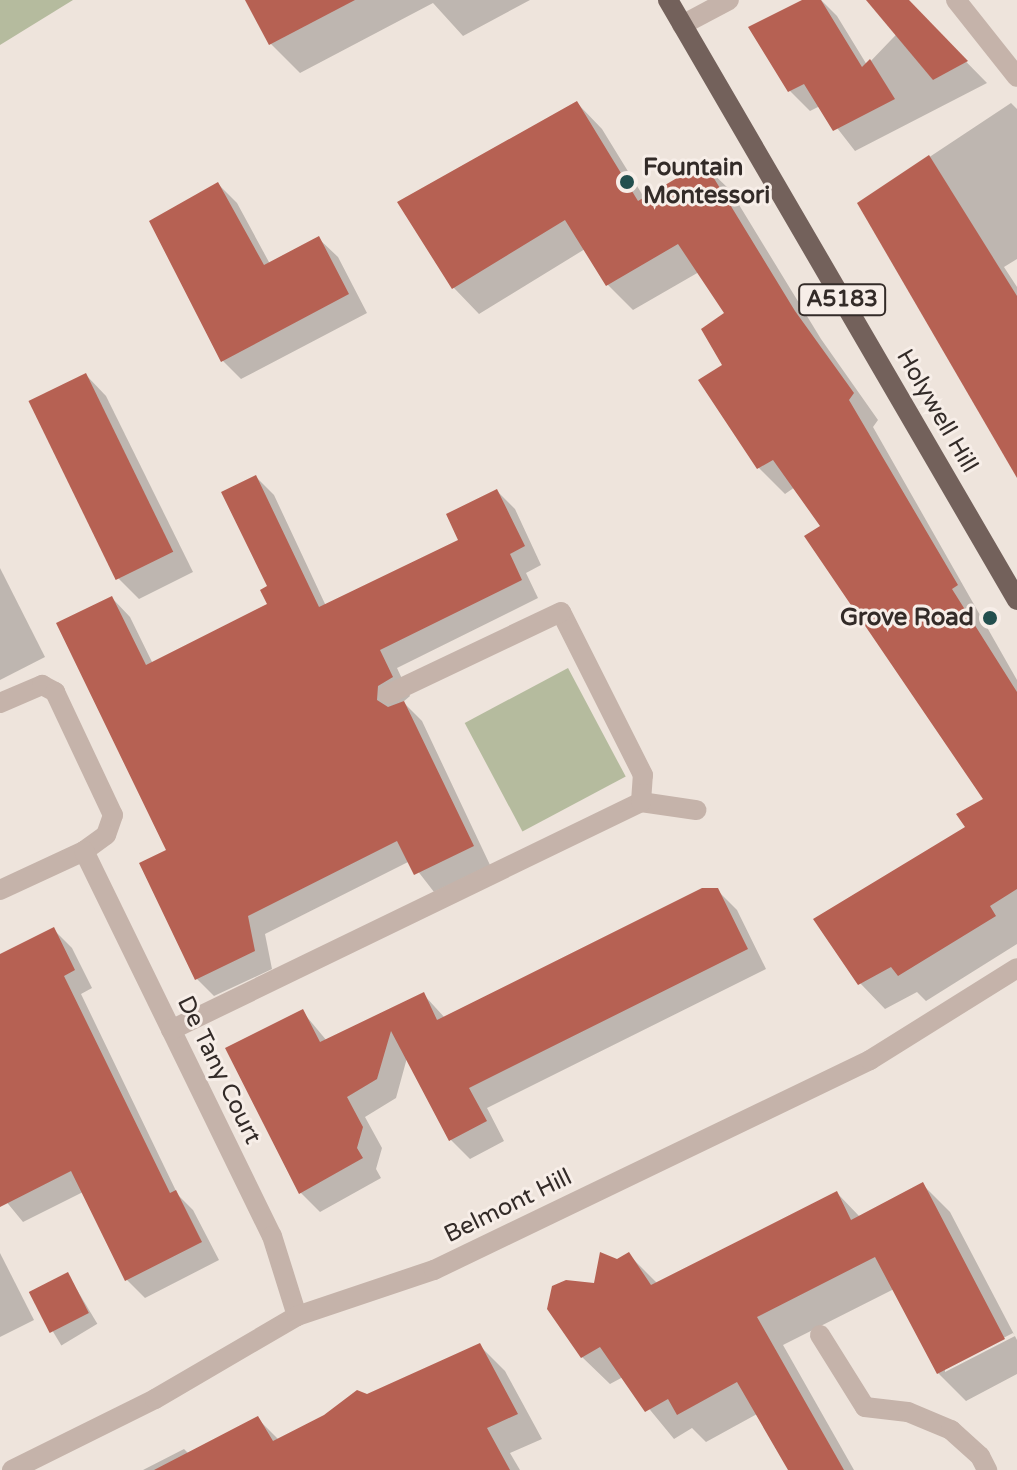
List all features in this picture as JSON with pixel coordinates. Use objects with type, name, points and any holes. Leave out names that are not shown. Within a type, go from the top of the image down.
[{"type":"main road","name":"Holywell Hill","points":[[668,0],[1017,600]]},
{"type":"street","points":[[682,25],[729,0]]},
{"type":"street","points":[[956,0],[1017,77]]},
{"type":"street","points":[[388,694],[561,612],[643,775],[641,802]]},
{"type":"street","points":[[0,703],[42,685],[55,692],[113,815],[106,835],[84,851],[0,890]]},
{"type":"street","points":[[171,1030],[641,802],[696,810]]},
{"type":"street","name":"De Tany Court","points":[[84,851],[272,1236],[297,1316]]},
{"type":"street","name":"Belmont Hill","points":[[12,1470],[155,1399],[297,1316],[434,1270],[870,1060],[1017,968]]},
{"type":"street","points":[[820,1335],[865,1407],[908,1412],[951,1430],[980,1456],[987,1470]]},
{"type":"green space","points":[[0,0],[73,0],[0,45]]},
{"type":"green space","points":[[568,668],[626,777],[522,832],[465,723]]},
{"type":"building","points":[[245,0],[355,0],[269,45]]},
{"type":"building","points":[[802,0],[821,0],[862,67],[870,59],[895,99],[833,131],[804,84],[788,92],[748,27]]},
{"type":"building","points":[[866,0],[909,0],[968,61],[933,80]]},
{"type":"building","points":[[577,101],[638,201],[704,162],[795,311],[854,393],[849,400],[958,585],[952,589],[1017,692],[1017,889],[990,906],[996,916],[898,976],[891,967],[858,985],[813,919],[965,827],[956,814],[983,799],[804,536],[820,526],[773,460],[757,469],[698,380],[722,365],[701,329],[724,313],[678,244],[606,286],[565,220],[452,289],[397,202]]},
{"type":"building","points":[[929,155],[1017,296],[1017,478],[857,203]]},
{"type":"building","points":[[218,182],[264,265],[319,236],[349,294],[221,362],[149,221]]},
{"type":"building","points":[[86,373],[173,552],[116,580],[28,401]]},
{"type":"building","points":[[256,475],[319,607],[458,540],[446,514],[497,489],[525,546],[510,554],[522,580],[380,650],[393,677],[378,686],[377,700],[388,707],[404,701],[474,846],[414,875],[397,841],[248,916],[255,951],[195,980],[139,863],[166,850],[56,623],[112,596],[146,665],[267,604],[260,590],[267,586],[221,492]]},
{"type":"building","points":[[702,888],[718,888],[748,949],[469,1088],[487,1121],[449,1141],[391,1031],[377,1079],[347,1097],[363,1127],[357,1148],[363,1158],[299,1194],[225,1048],[303,1009],[320,1042],[424,992],[437,1020]]},
{"type":"building","points":[[54,927],[75,970],[64,976],[170,1193],[176,1190],[202,1242],[125,1281],[71,1171],[0,1207],[0,954]]},
{"type":"building","points":[[923,1182],[1005,1339],[937,1374],[875,1257],[757,1317],[844,1470],[788,1470],[737,1382],[677,1415],[668,1399],[645,1412],[600,1347],[581,1358],[547,1309],[552,1286],[566,1280],[594,1283],[600,1252],[617,1259],[629,1252],[651,1285],[837,1191],[851,1220]]},
{"type":"building","points":[[68,1272],[89,1313],[50,1333],[29,1292]]},
{"type":"building","points":[[480,1343],[518,1414],[487,1428],[510,1470],[154,1470],[258,1416],[273,1441],[324,1415],[357,1390],[367,1394]]},
{"type":"place","name":"Fountain Montessori","points":[[627,182]]},
{"type":"place","name":"Grove Road","points":[[990,618]]}]
